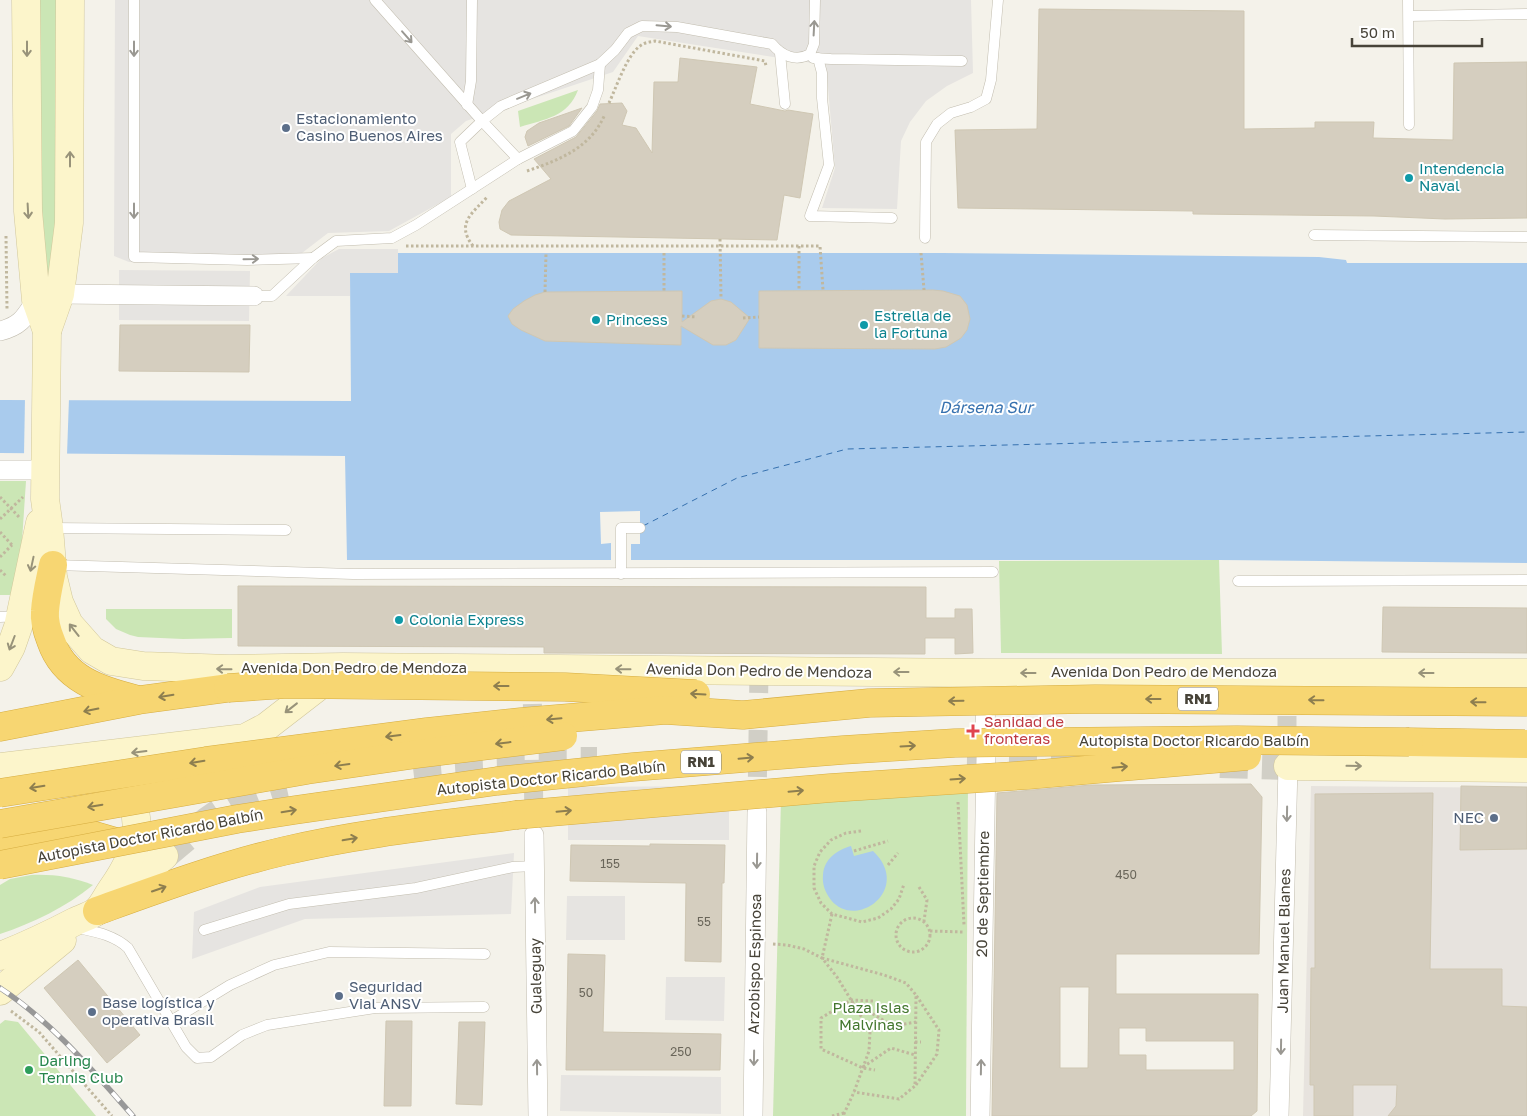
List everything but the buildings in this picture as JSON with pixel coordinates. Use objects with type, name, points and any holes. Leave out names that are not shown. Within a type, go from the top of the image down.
[{"type":"highway","points":[[52,565],[45,612],[46,626],[56,652],[64,665],[73,674],[100,690],[139,700]]},
{"type":"highway","points":[[3,726],[139,700],[228,688],[296,684],[565,687],[869,703]]},
{"type":"highway","name":"RN1","points":[[0,793],[206,761],[427,732],[665,710],[743,714],[869,703],[1095,699],[1527,702]]},
{"type":"highway","points":[[0,824],[143,797],[371,760],[743,714]]},
{"type":"highway","name":"Autopista Doctor Ricardo Balbín","points":[[0,864],[256,816],[497,781],[633,767],[843,750],[1064,741],[1237,740],[1527,744]]},
{"type":"highway","points":[[87,919],[208,872],[284,851],[382,834],[516,815],[830,788],[1028,775],[1409,742]]},
{"type":"highway","points":[[0,849],[85,833],[116,842]]},
{"type":"main road","points":[[0,667],[11,647],[10,617],[35,498],[45,464],[48,297],[28,212],[26,0]]},
{"type":"main road","points":[[48,297],[70,223],[70,0]]},
{"type":"main road","name":"Avenida Don Pedro de Mendoza","points":[[35,498],[37,525],[52,565],[56,593],[69,624],[92,650],[111,661],[135,666],[184,668],[343,667],[985,673],[1527,673]]},
{"type":"main road","points":[[0,767],[245,738],[266,727],[343,667]]},
{"type":"main road","points":[[0,956],[87,919],[129,863],[136,839],[137,819],[131,800],[119,779],[100,766],[77,759]]},
{"type":"main road","points":[[1288,766],[1527,768]]},
{"type":"main road","points":[[5,1001],[87,919],[164,856]]},
{"type":"street","points":[[0,331],[10,329],[22,322],[48,297],[254,296]]},
{"type":"street","points":[[0,470],[45,464]]},
{"type":"street","name":"20 de Septiembre","points":[[980,1116],[986,756],[985,673]]},
{"type":"street","name":"Juan Manuel Blanes","points":[[1279,1116],[1288,766]]},
{"type":"street","name":"Arzobispo Espinosa","points":[[753,1116],[757,812]]},
{"type":"street","name":"Gualeguay","points":[[534,835],[538,1116]]},
{"type":"lane","points":[[134,0],[134,257],[246,260],[313,258]]},
{"type":"lane","points":[[374,0],[467,105],[518,159]]},
{"type":"lane","points":[[467,105],[471,81],[472,0]]},
{"type":"lane","points":[[805,57],[810,54],[814,44],[815,0]]},
{"type":"lane","points":[[925,238],[926,142],[937,124],[952,113],[971,107],[986,99],[991,80],[998,0]]},
{"type":"lane","points":[[1408,0],[1409,125]]},
{"type":"lane","points":[[1408,16],[1527,14]]},
{"type":"lane","points":[[472,189],[460,142],[501,106],[600,64],[615,50],[628,33],[642,26],[677,27],[772,44],[780,52],[790,57],[962,61]]},
{"type":"lane","points":[[780,52],[785,104]]},
{"type":"lane","points":[[818,58],[822,73],[822,98],[829,164],[810,216],[892,218]]},
{"type":"lane","points":[[254,296],[272,296],[313,258],[336,241],[392,238],[518,159],[573,131],[592,106],[598,90],[600,64]]},
{"type":"lane","points":[[1314,235],[1527,237]]},
{"type":"lane","points":[[37,525],[286,530]]},
{"type":"lane","points":[[621,574],[621,528],[640,528]]},
{"type":"lane","points":[[52,565],[353,574],[993,572]]},
{"type":"lane","points":[[1238,581],[1527,580]]},
{"type":"lane","points":[[204,930],[289,904],[416,888],[513,867],[535,866]]},
{"type":"lane","points":[[87,919],[109,935],[120,940],[128,948],[186,1047],[197,1058],[211,1057],[242,1035],[267,1025],[374,1008],[484,1006]]},
{"type":"lane","points":[[171,1021],[230,986],[274,965],[328,952],[485,954]]},
{"type":"path","points":[[609,104],[634,52],[640,45],[646,42],[655,41],[765,61],[766,70]]},
{"type":"path","points":[[526,172],[553,162],[584,144],[594,134],[606,112]]},
{"type":"path","points":[[474,246],[464,232],[465,224],[492,191]]},
{"type":"path","points":[[720,239],[721,299]]},
{"type":"path","points":[[400,246],[820,246],[823,290]]},
{"type":"path","points":[[799,246],[799,290]]},
{"type":"path","points":[[545,292],[546,253]]},
{"type":"path","points":[[664,253],[664,291]]},
{"type":"path","points":[[921,253],[924,290]]},
{"type":"path","points":[[682,316],[697,317]]},
{"type":"path","points":[[743,318],[759,317]]},
{"type":"path","points":[[0,497],[11,509],[37,525]]},
{"type":"path","points":[[0,519],[11,509],[35,498]]},
{"type":"path","points":[[958,795],[964,941]]},
{"type":"path","points":[[861,831],[846,833],[831,840],[820,852],[814,866],[814,888],[821,903],[832,914],[862,922],[878,918],[891,909],[899,899],[904,884]]},
{"type":"path","points":[[854,850],[888,841]]},
{"type":"path","points":[[888,865],[898,853]]},
{"type":"path","points":[[919,887],[927,900],[924,921]]},
{"type":"path","points":[[832,914],[822,958],[870,1031],[869,1051],[854,1092],[843,1114],[832,1116]]},
{"type":"path","points":[[913,917],[924,921],[930,931],[929,942],[920,951],[909,952],[904,950],[896,942],[896,930],[902,921],[913,917]]},
{"type":"path","points":[[930,931],[964,932]]},
{"type":"path","points":[[756,943],[787,945],[804,949],[822,958],[906,983],[916,995],[939,1030],[937,1054],[915,1086],[899,1099],[854,1092]]},
{"type":"path","points":[[915,1086],[916,995]]},
{"type":"path","points":[[851,1000],[893,1026],[916,1022]]},
{"type":"path","points":[[873,1001],[851,1000],[821,1018],[821,1049],[863,1068],[875,1070]]},
{"type":"path","points":[[5,1001],[39,1032],[112,1116]]},
{"type":"path","points":[[915,1042],[921,1042]]},
{"type":"path","points":[[863,1068],[891,1048],[915,1055]]},
{"type":"shaded area","name":"Estacionamiento Casino Buenos Aires","points":[[115,0],[971,0],[973,73],[947,86],[926,101],[910,122],[901,141],[897,209],[822,208],[835,168],[826,65],[638,36],[613,72],[466,121],[451,134],[451,197],[389,231],[328,233],[289,263],[129,262],[114,256]]},
{"type":"shaded area","points":[[339,249],[398,249],[398,273],[350,273],[350,296],[286,296],[322,258]]},
{"type":"shaded area","points":[[119,270],[250,271],[249,321],[119,320]]},
{"type":"shaded area","points":[[729,786],[729,840],[568,840],[568,787]]},
{"type":"shaded area","points":[[1311,786],[1527,788],[1527,1116],[1303,1116]]},
{"type":"shaded area","points":[[514,853],[511,914],[305,919],[192,959],[194,912],[260,887]]},
{"type":"shaded area","points":[[567,896],[625,896],[625,940],[566,940]]},
{"type":"shaded area","points":[[666,977],[725,977],[724,1021],[665,1020]]},
{"type":"shaded area","points":[[561,1075],[721,1077],[721,1114],[560,1111]]},
{"type":"green space","points":[[37,0],[65,0],[58,222],[49,304],[38,169]]},
{"type":"green space","points":[[578,90],[568,106],[555,116],[520,127],[518,111]]},
{"type":"green space","points":[[0,481],[26,481],[19,586],[13,595],[0,595]]},
{"type":"green space","points":[[1219,560],[1222,654],[1001,653],[999,561]]},
{"type":"green space","points":[[106,609],[232,609],[232,638],[183,639],[138,637],[116,629],[106,619]]},
{"type":"green space","name":"Plaza Islas Malvinas","points":[[968,782],[966,1116],[773,1116],[781,799]]},
{"type":"green space","points":[[31,875],[63,877],[93,885],[49,914],[0,934],[0,885],[10,879]]},
{"type":"green space","name":"Darling Tennis Club","points":[[5,1020],[18,1022],[96,1116],[0,1116],[0,1024]]},
{"type":"water","name":"Dársena Sur","points":[[398,253],[942,253],[1319,257],[1346,260],[1347,263],[1527,263],[1527,563],[1219,560],[631,560],[631,544],[640,544],[640,511],[600,512],[601,544],[611,543],[611,560],[347,560],[345,456],[0,453],[0,400],[351,401],[350,273],[398,273]]},
{"type":"water","points":[[851,846],[854,856],[873,851],[884,865],[887,879],[884,891],[876,901],[866,908],[854,911],[842,908],[831,900],[824,888],[823,878],[826,864],[832,856]]},
{"type":"pier","points":[[25,398],[69,398],[67,455],[24,455]]},
{"type":"ferry route","points":[[643,526],[737,478],[847,449],[1527,432]]},
{"type":"tunnel","points":[[757,805],[759,671]]},
{"type":"tunnel","points":[[532,676],[534,824]]},
{"type":"tunnel","points":[[1287,688],[1287,751]]},
{"type":"tunnel","points":[[967,756],[1107,758]]},
{"type":"tunnel","points":[[413,768],[528,761],[597,761]]},
{"type":"tunnel","points":[[1220,764],[1288,766]]},
{"type":"tunnel","points":[[164,856],[192,832],[235,803],[251,795],[286,784]]},
{"type":"railway","points":[[0,988],[19,1001],[54,1031],[87,1064],[133,1116]]},
{"type":"place","name":"Estacionamiento Casino Buenos Aires","points":[[286,128]]},
{"type":"place","name":"Intendencia Naval","points":[[1409,178]]},
{"type":"place","name":"Princess","points":[[596,320]]},
{"type":"place","name":"Estrella de la Fortuna","points":[[864,325]]},
{"type":"place","name":"Colonia Express","points":[[399,620]]},
{"type":"place","name":"Sanidad de fronteras","points":[[973,731]]},
{"type":"place","name":"NEC","points":[[1494,818]]},
{"type":"place","name":"Seguridad Vial ANSV","points":[[339,996]]},
{"type":"place","name":"Base logística y operativa Brasil","points":[[92,1012]]},
{"type":"place","name":"Darling Tennis Club","points":[[29,1070]]}]
